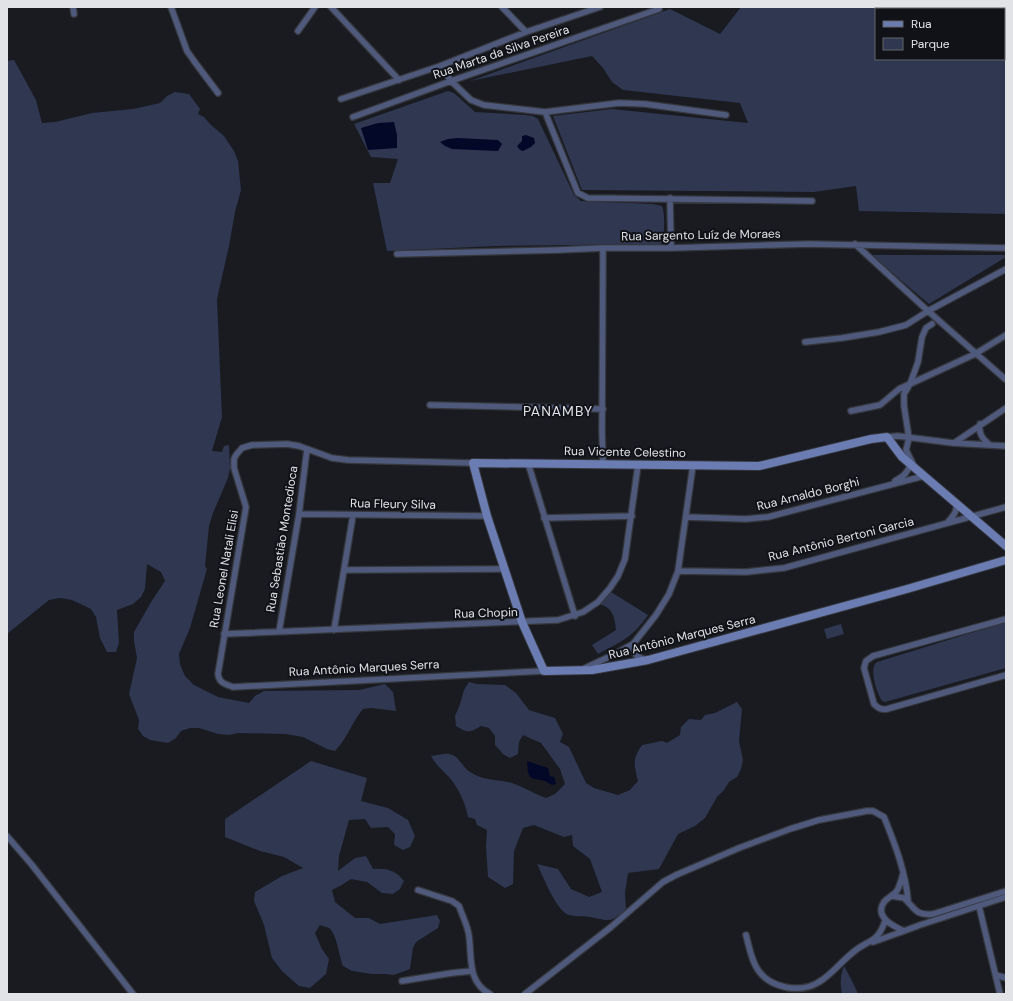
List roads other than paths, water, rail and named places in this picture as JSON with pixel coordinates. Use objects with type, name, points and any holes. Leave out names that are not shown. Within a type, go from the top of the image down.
[{"type":"street","points":[[73,7],[74,14]]},
{"type":"street","points":[[171,7],[188,51],[218,93]]},
{"type":"street","points":[[298,31],[314,7]]},
{"type":"street","points":[[331,7],[399,80]]},
{"type":"street","points":[[502,7],[526,32]]},
{"type":"street","name":"Rua Marta da Silva Pereira","points":[[341,99],[440,66],[526,32],[600,7]]},
{"type":"street","name":"Rua Marta da Silva Pereira","points":[[352,117],[451,81],[658,10]]},
{"type":"street","points":[[440,66],[451,81],[471,100],[478,104],[544,112],[619,103],[645,104],[726,115]]},
{"type":"street","points":[[544,112],[578,193],[588,198],[812,201]]},
{"type":"street","points":[[670,198],[671,248]]},
{"type":"street","name":"Rua Sargento Luíz de Moraes","points":[[397,254],[809,244],[1006,248]]},
{"type":"street","points":[[855,244],[975,354],[1005,379]]},
{"type":"street","points":[[603,464],[604,248]]},
{"type":"street","points":[[805,342],[842,338],[893,329],[906,325],[928,311],[1006,269]]},
{"type":"street","points":[[913,465],[906,450],[909,438],[904,406],[904,394],[910,384],[918,362],[922,337],[926,328],[932,324]]},
{"type":"street","points":[[851,412],[880,405],[893,393],[975,354],[1006,335]]},
{"type":"street","points":[[430,405],[603,409]]},
{"type":"street","points":[[953,443],[1006,408]]},
{"type":"street","points":[[980,424],[979,429],[982,437],[990,445]]},
{"type":"street","points":[[887,437],[899,454],[1006,546]]},
{"type":"street","name":"Rua Vicente Celestino","points":[[242,448],[252,445],[287,444],[299,446],[332,458],[348,460],[759,466],[871,439],[887,437],[1006,446]]},
{"type":"street","name":"Rua Leonel Natali Elisi","points":[[218,674],[246,507],[234,468],[234,460],[236,455],[242,448]]},
{"type":"street","name":"Rua Sebastião Montedioca","points":[[279,632],[299,514],[307,449]]},
{"type":"street","points":[[473,463],[487,516],[522,622],[544,671]]},
{"type":"street","points":[[528,463],[576,616]]},
{"type":"street","name":"Rua Chopin","points":[[224,634],[522,622],[558,620],[576,616],[598,602],[618,576],[625,559],[638,465]]},
{"type":"street","points":[[579,670],[601,662],[633,644],[662,607],[678,571],[693,465]]},
{"type":"street","name":"Rua Arnaldo Borghi","points":[[886,485],[904,476],[913,465]]},
{"type":"street","name":"Rua Arnaldo Borghi","points":[[686,517],[746,519],[768,517],[924,476]]},
{"type":"street","points":[[947,523],[956,513],[956,503]]},
{"type":"street","name":"Rua Antônio Bertoni Garcia","points":[[678,571],[746,572],[784,568],[1006,507]]},
{"type":"street","name":"Rua Fleury Silva","points":[[299,514],[487,516]]},
{"type":"street","points":[[334,630],[353,515]]},
{"type":"street","points":[[544,518],[632,516]]},
{"type":"street","name":"Rua Antônio Marques Serra","points":[[218,674],[220,681],[233,687],[606,669],[648,660],[907,589],[1006,560]]},
{"type":"street","points":[[344,570],[504,568]]},
{"type":"street","points":[[1006,619],[874,656],[866,661],[864,668],[874,704],[877,708],[886,710],[1006,675]]},
{"type":"street","points":[[633,644],[634,653],[636,656],[648,660]]},
{"type":"street","points":[[525,994],[612,927],[664,882],[690,868],[739,848],[819,820],[867,811],[874,811],[884,817],[904,874],[908,902]]},
{"type":"street","points":[[7,836],[133,994]]},
{"type":"street","points":[[904,874],[899,887],[892,896],[886,899],[882,908],[882,913],[885,920],[904,931]]},
{"type":"street","points":[[418,890],[452,901],[459,906],[469,935],[472,971],[478,984],[482,989],[490,994]]},
{"type":"street","points":[[892,896],[901,896],[918,912],[933,914],[1006,891]]},
{"type":"street","points":[[865,945],[1006,897]]},
{"type":"street","points":[[979,906],[1000,994]]},
{"type":"street","points":[[746,935],[758,970],[772,982],[791,988],[801,988],[810,987],[819,982],[834,971],[852,952],[880,934],[885,920]]},
{"type":"street","points":[[402,981],[472,971]]},
{"type":"street","points":[[996,975],[1006,978]]},
{"type":"district","name":"PANAMBY","points":[[558,411]]}]
